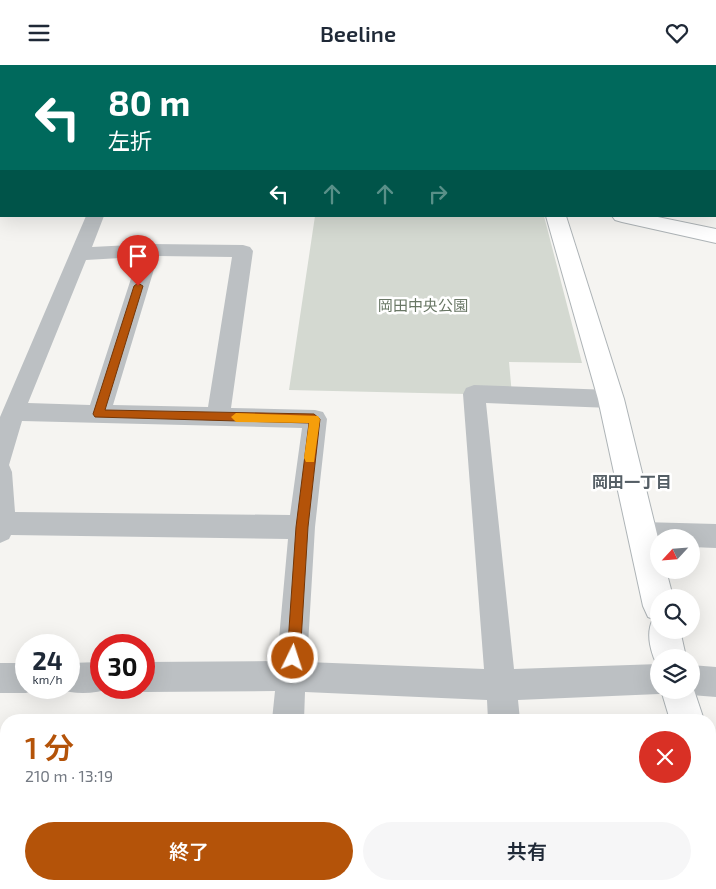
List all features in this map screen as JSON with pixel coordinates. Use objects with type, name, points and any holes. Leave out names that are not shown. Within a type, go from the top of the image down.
[{"type":"street","points":[[0,459],[13,412],[95,217]]},
{"type":"street","points":[[556,217],[611,399],[655,589]]},
{"type":"street","points":[[627,217],[716,236]]},
{"type":"street","points":[[78,254],[150,250],[243,251],[218,417]]},
{"type":"street","points":[[99,414],[150,250]]},
{"type":"street","points":[[503,714],[474,394],[611,399]]},
{"type":"street","points":[[13,412],[314,419],[302,527],[289,714]]},
{"type":"street","points":[[0,472],[2,527],[302,527]]},
{"type":"street","points":[[642,534],[716,536]]},
{"type":"street","points":[[155,677],[292,676],[500,685],[650,679]]},
{"type":"street","points":[[0,678],[15,678]]},
{"type":"street","points":[[700,681],[716,682]]},
{"type":"street","points":[[681,699],[685,714]]},
{"type":"green space","name":"岡田中央公園","points":[[315,217],[544,217],[582,363],[509,362],[512,395],[289,390]]},
{"type":"slow traffic","points":[[236,417],[314,419],[310,458]]},
{"type":"district","name":"岡田一丁目","points":[[632,481]]},
{"type":"route","points":[[138,286],[99,414],[314,419],[302,527],[293,658]]}]
